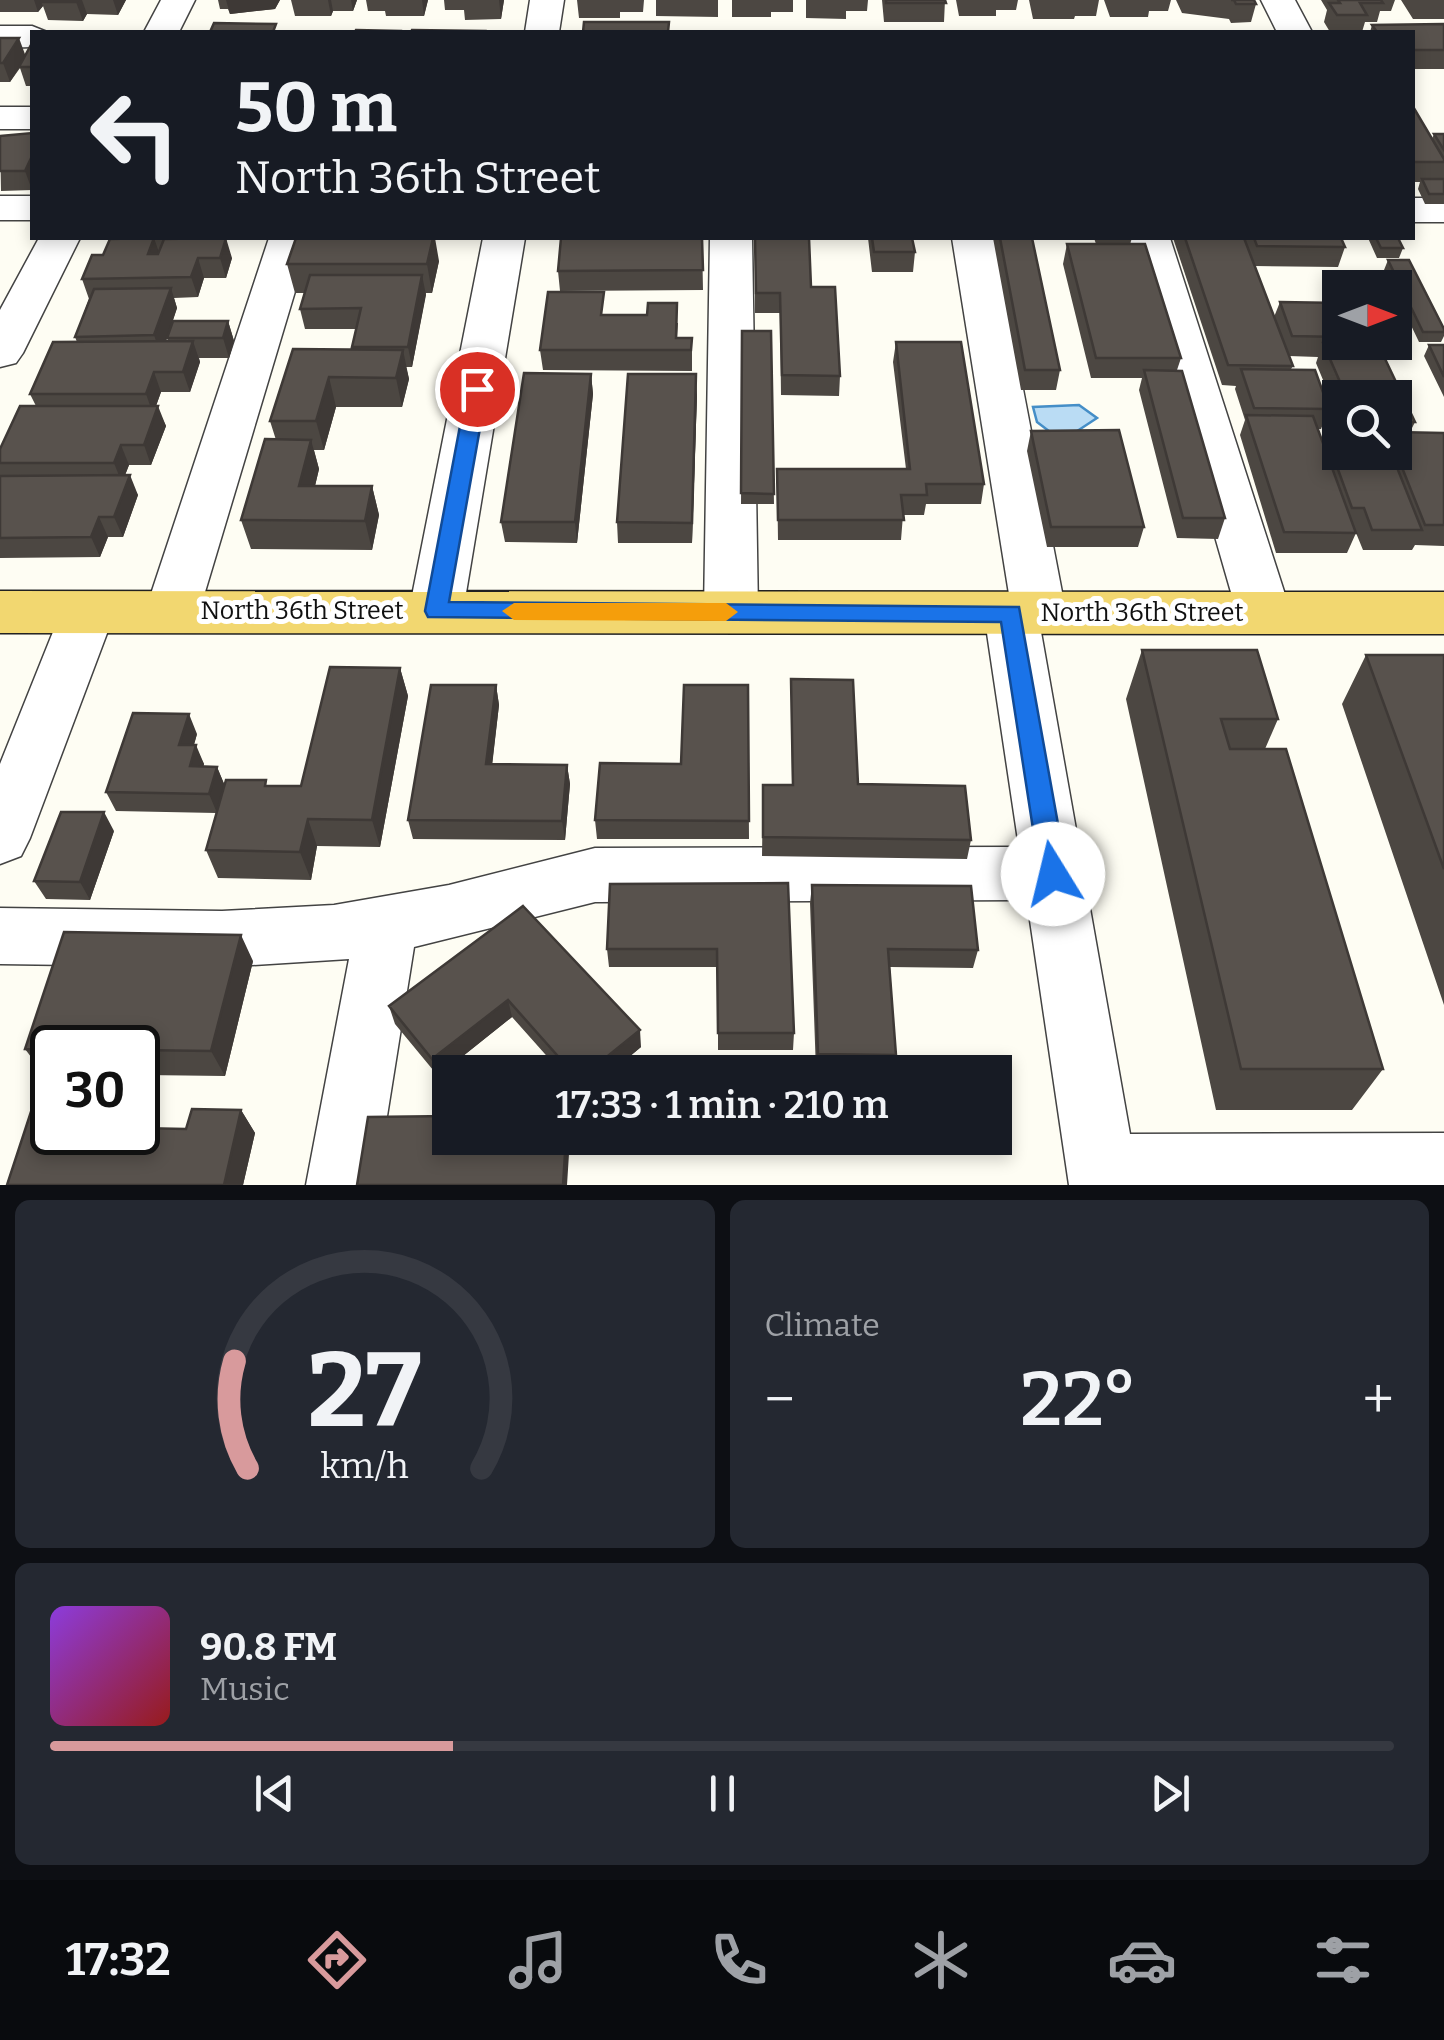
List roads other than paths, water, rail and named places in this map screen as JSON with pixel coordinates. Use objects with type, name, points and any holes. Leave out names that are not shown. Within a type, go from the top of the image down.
[{"type":"main road","name":"North 36th Street","points":[[0,612],[1444,614]]},
{"type":"street","points":[[163,30],[178,0]]},
{"type":"street","points":[[542,30],[547,0]]},
{"type":"street","points":[[1278,0],[1293,30]]},
{"type":"street","points":[[0,37],[30,37]]},
{"type":"street","points":[[0,118],[30,118]]},
{"type":"street","points":[[0,208],[30,208]]},
{"type":"street","points":[[6,329],[58,240]]},
{"type":"street","points":[[172,612],[289,240]]},
{"type":"street","points":[[436,611],[504,240]]},
{"type":"street","points":[[730,240],[731,612]]},
{"type":"street","points":[[973,240],[1025,613],[1053,874],[1102,1177],[1444,1168]]},
{"type":"street","points":[[1150,240],[1264,613]]},
{"type":"street","points":[[0,838],[88,612]]},
{"type":"street","points":[[0,936],[222,938],[386,926],[595,875],[823,871],[1053,874]]},
{"type":"street","points":[[341,1185],[386,926]]},
{"type":"water","points":[[1079,405],[1097,418],[1062,441],[1037,422],[1033,407]]}]
